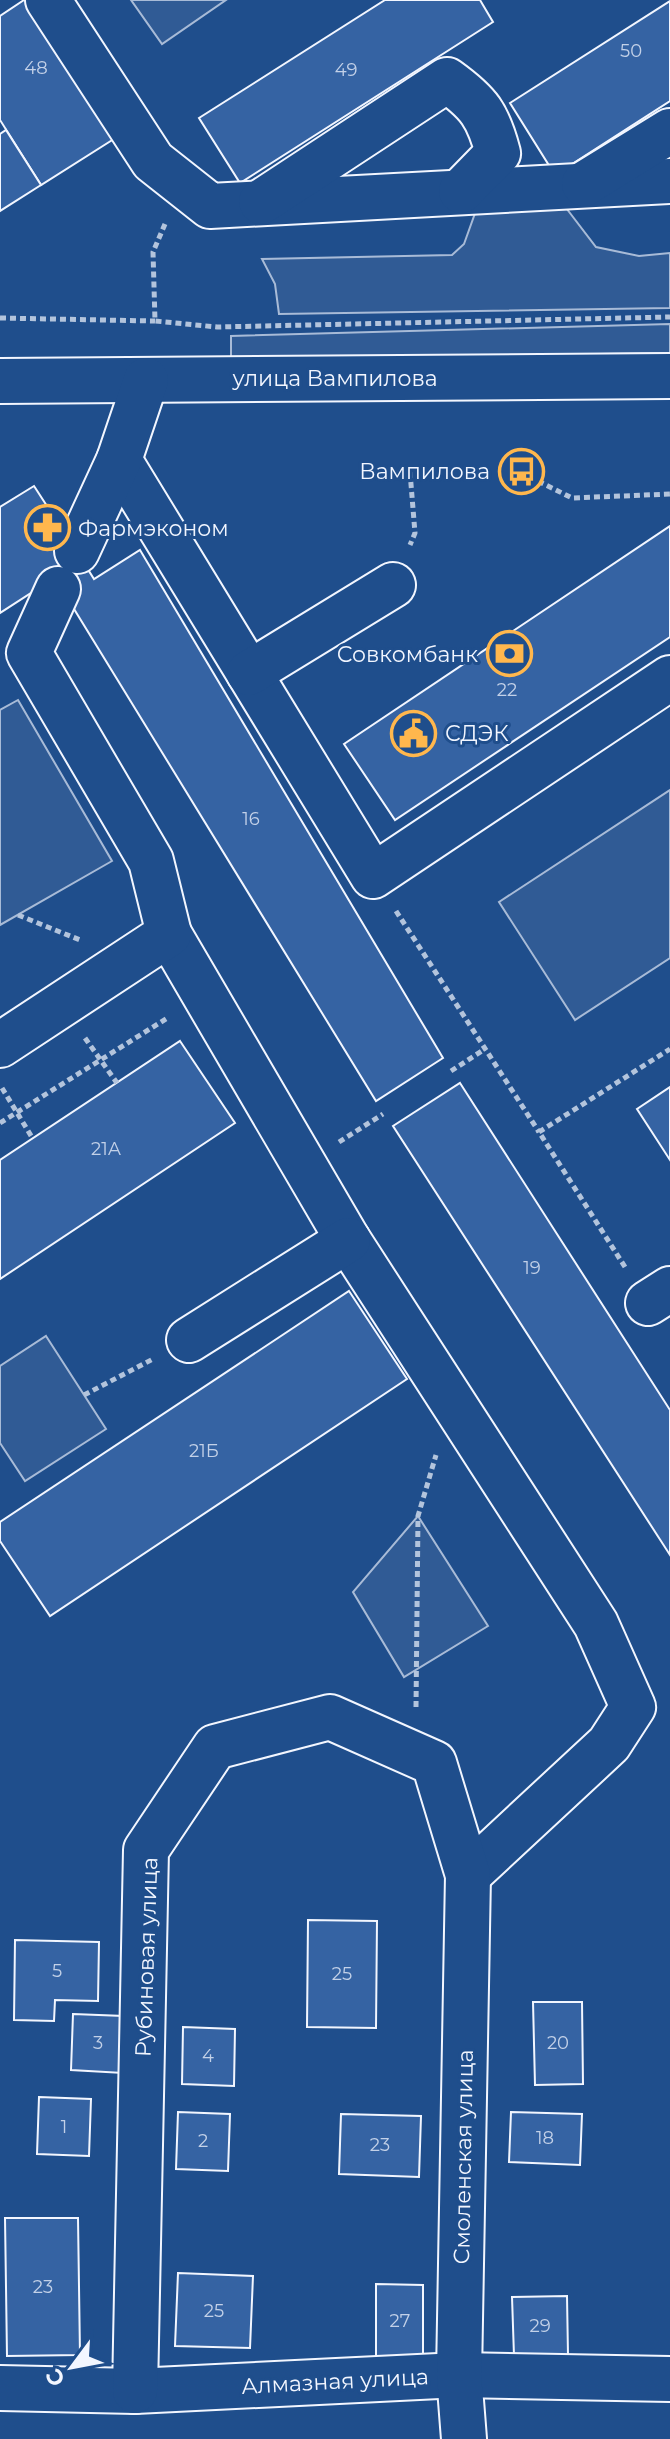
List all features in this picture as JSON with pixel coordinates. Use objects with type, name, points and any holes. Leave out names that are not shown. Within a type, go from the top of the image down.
[{"type":"street","points":[[48,0],[153,161],[210,206],[670,181]]},
{"type":"street","points":[[259,204],[447,80],[475,100],[490,124],[498,153],[461,191]]},
{"type":"street","points":[[581,186],[670,131]]},
{"type":"street","name":"улица Вампилова","points":[[0,381],[670,376]]},
{"type":"street","points":[[146,380],[119,460],[68,570],[15,662],[151,861],[169,934],[348,1240],[596,1624],[633,1707],[609,1744],[468,1875]]},
{"type":"street","points":[[119,460],[373,876],[670,678]]},
{"type":"street","points":[[249,673],[393,585]]},
{"type":"street","points":[[0,1045],[126,959],[169,934]]},
{"type":"street","points":[[189,1340],[348,1240]]},
{"type":"street","name":"Рубиновая улица","points":[[135,2391],[146,1850],[215,1747],[330,1717],[434,1763],[468,1875]]},
{"type":"street","name":"Смоленская улица","points":[[464,2439],[459,2375],[468,1875]]},
{"type":"street","name":"Алмазная улица","points":[[0,2388],[135,2391],[459,2375],[670,2379]]},
{"type":"path","points":[[153,252],[155,321]]},
{"type":"path","points":[[0,318],[155,321],[217,327],[670,317]]},
{"type":"path","points":[[393,585],[415,533],[410,472]]},
{"type":"path","points":[[538,481],[572,498],[670,494]]},
{"type":"path","points":[[373,876],[539,1132],[659,1296]]},
{"type":"path","points":[[18,915],[126,959]]},
{"type":"path","points":[[0,1123],[204,995]]},
{"type":"path","points":[[78,1029],[117,1083]]},
{"type":"path","points":[[451,1071],[485,1049]]},
{"type":"path","points":[[539,1132],[670,1049]]},
{"type":"path","points":[[0,1085],[33,1139]]},
{"type":"path","points":[[304,1164],[383,1114]]},
{"type":"path","points":[[84,1395],[189,1340]]},
{"type":"path","points":[[416,1755],[418,1516],[452,1401]]},
{"type":"shaded area","points":[[131,0],[226,0],[162,44]]},
{"type":"shaded area","points":[[560,200],[596,247],[639,256],[670,253],[670,308],[279,314],[275,284],[262,259],[452,255],[464,244],[478,205]]},
{"type":"shaded area","points":[[670,324],[670,353],[231,359],[231,336]]},
{"type":"shaded area","points":[[18,700],[112,861],[0,925],[0,710]]},
{"type":"shaded area","points":[[670,790],[670,958],[575,1020],[499,902]]},
{"type":"shaded area","points":[[46,1336],[106,1429],[25,1481],[0,1443],[0,1366]]},
{"type":"shaded area","points":[[418,1516],[488,1626],[404,1677],[353,1592]]},
{"type":"building","points":[[24,0],[29,0],[117,137],[41,185],[0,120],[0,16]]},
{"type":"building","points":[[385,0],[480,0],[493,22],[240,183],[199,118]]},
{"type":"building","points":[[670,1],[670,101],[555,175],[510,103]]},
{"type":"building","points":[[6,130],[41,185],[0,211],[0,134]]},
{"type":"building","points":[[34,486],[82,560],[0,613],[0,507]]},
{"type":"building","points":[[670,526],[670,637],[395,820],[344,744]]},
{"type":"building","points":[[140,550],[443,1058],[376,1101],[55,578],[82,560],[94,579]]},
{"type":"building","points":[[180,1041],[235,1123],[0,1279],[0,1160]]},
{"type":"building","points":[[460,1083],[670,1410],[670,1555],[393,1126]]},
{"type":"building","points":[[670,1087],[670,1160],[637,1109]]},
{"type":"building","points":[[349,1291],[407,1379],[50,1616],[0,1541],[0,1522]]},
{"type":"building","points":[[308,1920],[377,1921],[376,2028],[307,2027]]},
{"type":"building","points":[[15,1940],[99,1942],[98,2001],[55,2000],[54,2021],[14,2020]]},
{"type":"building","points":[[533,2002],[582,2002],[583,2084],[535,2085]]},
{"type":"building","points":[[73,2014],[124,2016],[123,2073],[71,2070]]},
{"type":"building","points":[[183,2027],[235,2029],[234,2086],[182,2084]]},
{"type":"building","points":[[39,2097],[91,2099],[89,2156],[37,2154]]},
{"type":"building","points":[[178,2112],[230,2114],[228,2171],[176,2169]]},
{"type":"building","points":[[511,2112],[582,2114],[580,2165],[509,2162]]},
{"type":"building","points":[[341,2114],[421,2116],[419,2177],[339,2174]]},
{"type":"building","points":[[5,2218],[78,2218],[80,2355],[7,2356]]},
{"type":"building","points":[[178,2273],[253,2276],[250,2348],[175,2346]]},
{"type":"building","points":[[376,2284],[423,2285],[423,2359],[376,2358]]},
{"type":"building","points":[[567,2296],[568,2355],[514,2356],[512,2297]]},
{"type":"place","name":"Вампилова","points":[[521,471]]},
{"type":"place","name":"Фармэконом","points":[[47,528]]},
{"type":"place","name":"Совкомбанк","points":[[509,654]]},
{"type":"place","name":"СДЭК","points":[[414,733]]}]
